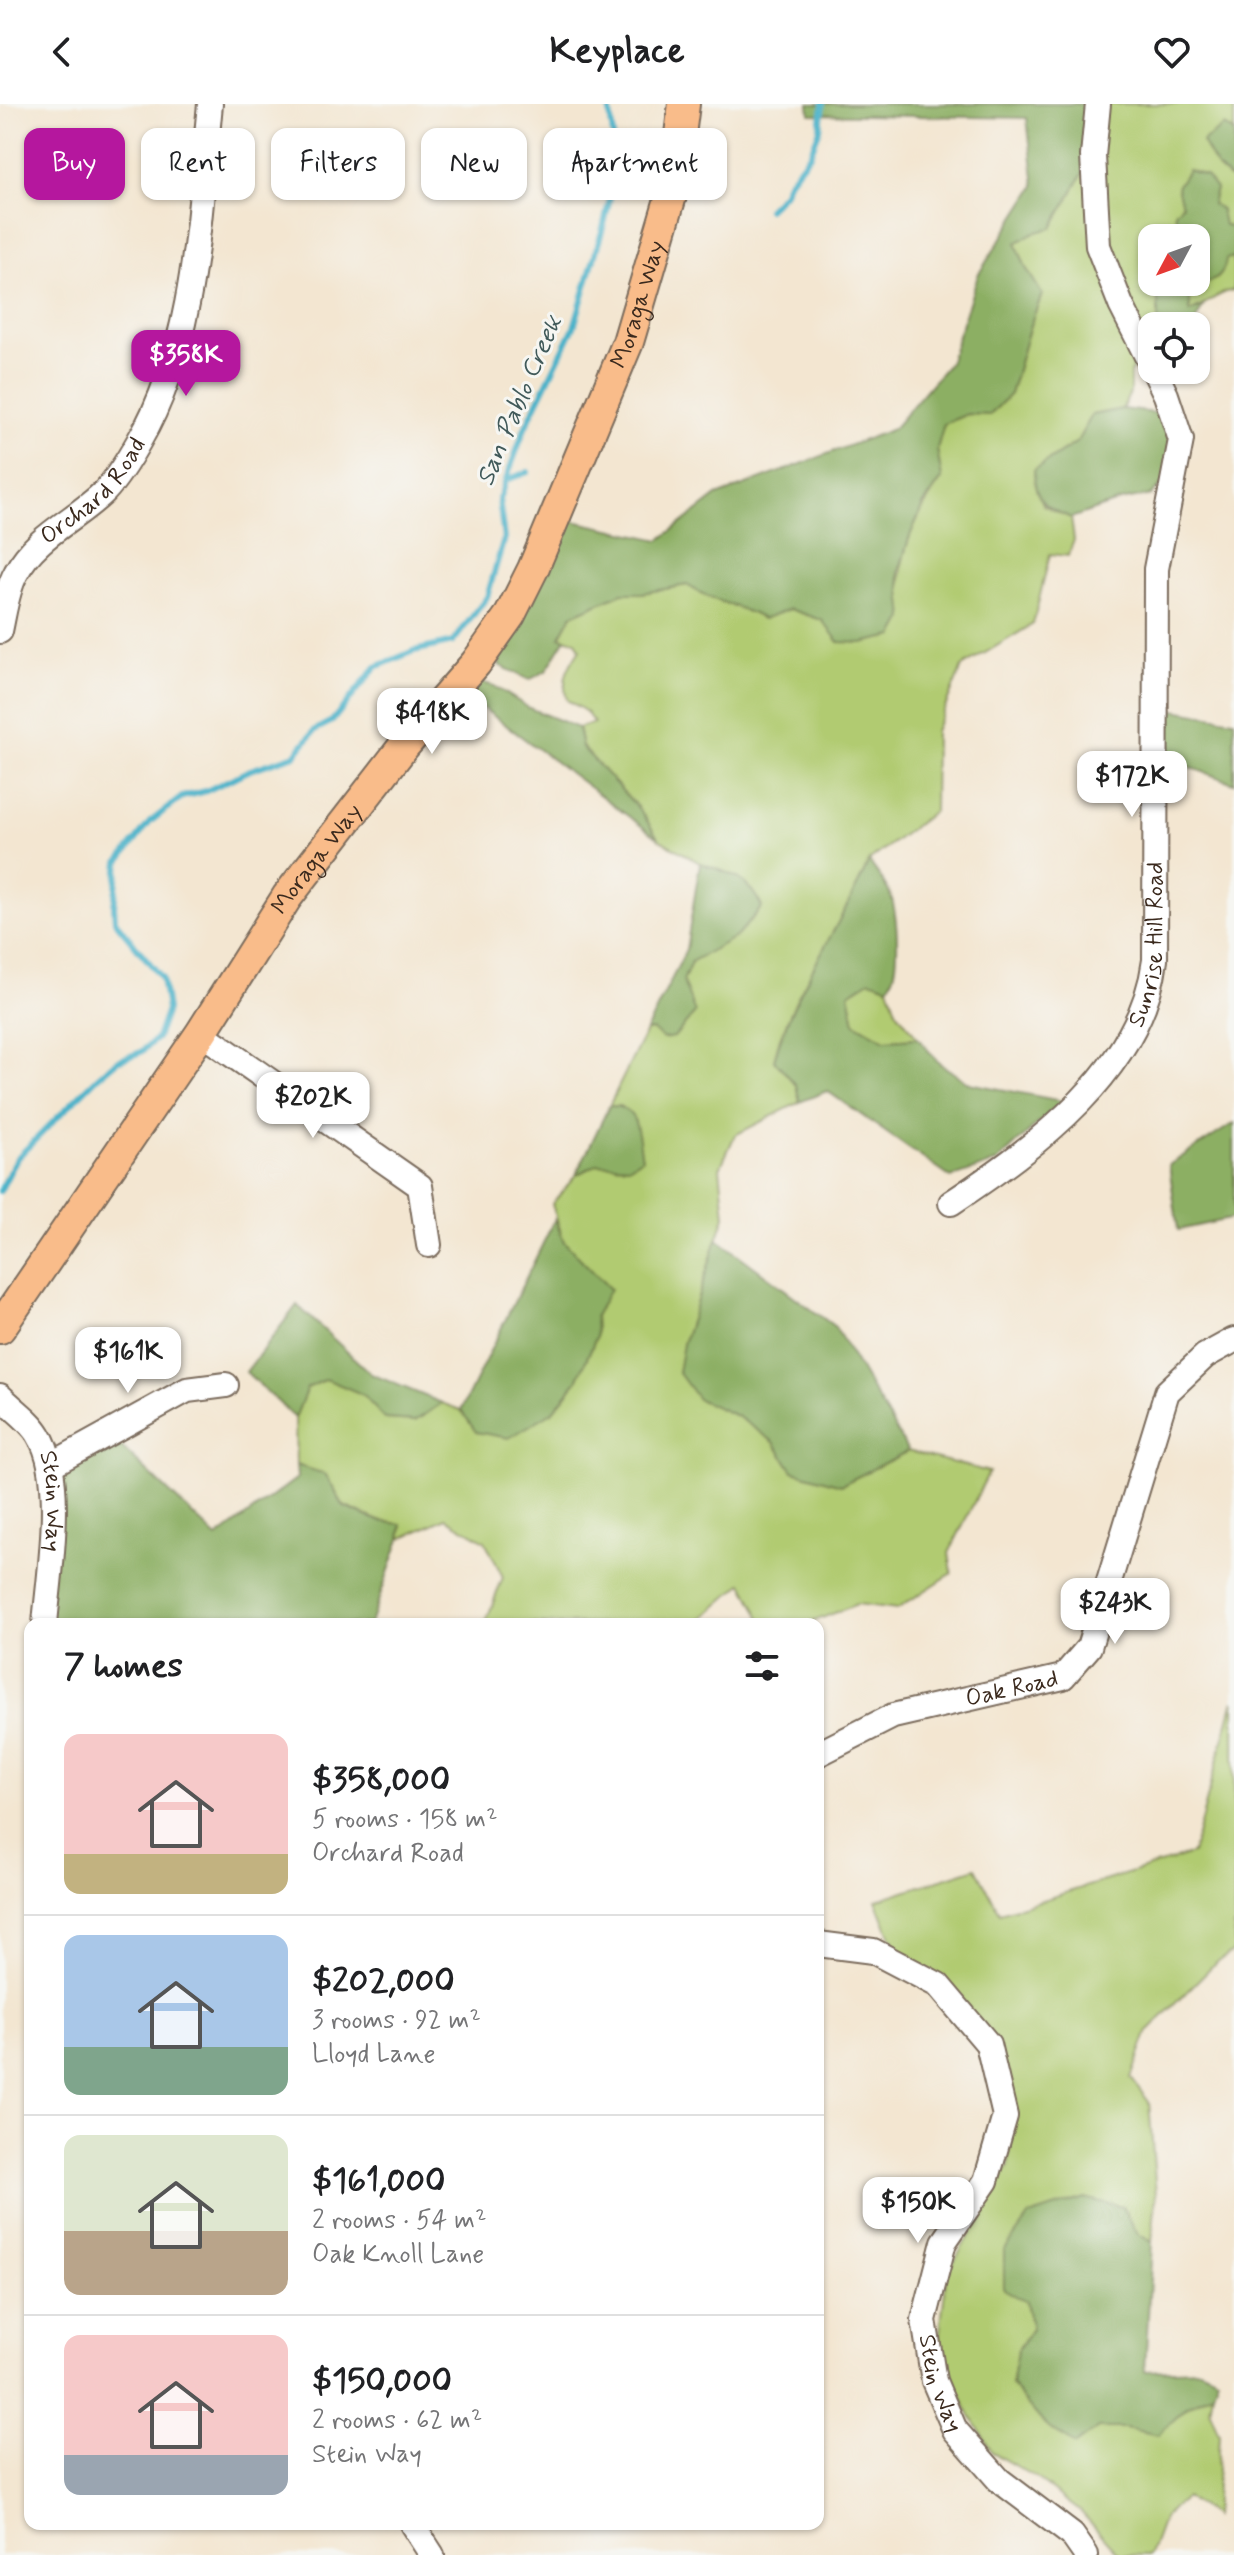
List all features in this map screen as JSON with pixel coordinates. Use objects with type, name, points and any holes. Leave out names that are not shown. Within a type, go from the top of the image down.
[{"type":"main road","name":"Moraga Way","points":[[0,1328],[201,1033],[287,897],[404,746],[476,663],[516,604],[628,342],[673,189],[684,104]]},
{"type":"street","name":"Orchard Road","points":[[0,631],[15,574],[31,551],[106,490],[159,405],[180,332],[195,252],[210,104]]},
{"type":"street","name":"Sunrise Hill Road","points":[[1098,104],[1093,156],[1098,246],[1138,338]]},
{"type":"street","name":"Sunrise Hill Road","points":[[951,1203],[1023,1154],[1070,1112],[1108,1068],[1137,1020],[1152,986],[1155,960],[1156,569],[1181,440],[1161,384]]},
{"type":"street","points":[[201,1033],[420,1186],[429,1245]]},
{"type":"street","name":"Oak Road","points":[[824,1751],[893,1716],[1063,1677],[1089,1647],[1167,1392],[1205,1356],[1234,1340]]},
{"type":"street","points":[[51,1465],[187,1390],[226,1385]]},
{"type":"street","name":"Stein Way","points":[[0,1396],[39,1434],[51,1465],[54,1494],[45,1618]]},
{"type":"street","name":"Stein Way","points":[[824,1945],[873,1951],[938,1985],[988,2044],[1005,2116],[986,2181],[944,2242],[924,2320],[934,2381],[955,2430],[999,2480],[1072,2535],[1086,2555]]},
{"type":"street","points":[[416,2530],[432,2555]]},
{"type":"green space","points":[[809,104],[1096,104],[1093,156],[1052,228],[1033,233],[1016,243],[1026,268],[1042,294],[1010,394],[990,415],[967,414],[944,424],[937,449],[942,479],[923,505],[899,572],[904,618],[894,636],[862,643],[839,642],[822,620],[790,609],[763,619],[687,585],[642,593],[622,593],[572,615],[560,637],[566,638],[546,671],[529,680],[499,665],[502,648],[555,517],[660,540],[717,496],[893,429],[949,363],[978,275],[1035,186],[1027,118],[810,114]]},
{"type":"green space","points":[[1096,104],[1234,104],[1234,132],[1223,126],[1216,166],[1234,182],[1234,227],[1224,225],[1212,204],[1216,189],[1206,176],[1188,170],[1182,205],[1175,212],[1178,224],[1138,224],[1138,296],[1158,296],[1158,312],[1138,312],[1138,360],[1130,373],[1130,393],[1122,409],[1092,415],[1077,442],[1034,470],[1043,505],[1071,518],[1074,540],[1068,556],[1050,554],[1033,624],[962,667],[935,731],[934,811],[869,861],[852,902],[796,1000],[774,1060],[796,1085],[800,1102],[735,1135],[720,1168],[725,1216],[683,1344],[698,1399],[737,1416],[774,1442],[793,1471],[841,1485],[908,1451],[989,1472],[949,1553],[952,1573],[897,1609],[857,1604],[822,1618],[761,1618],[743,1583],[703,1618],[487,1618],[503,1577],[485,1541],[446,1518],[400,1539],[402,1524],[379,1521],[344,1506],[325,1474],[296,1465],[295,1418],[307,1388],[327,1379],[362,1394],[386,1419],[415,1421],[442,1403],[461,1410],[477,1432],[552,1412],[577,1381],[596,1337],[595,1316],[609,1289],[564,1242],[552,1204],[576,1175],[597,1164],[630,1166],[635,1121],[620,1106],[609,1106],[646,1031],[653,1030],[683,981],[729,874],[700,863],[659,839],[639,809],[582,747],[578,728],[594,723],[585,711],[567,700],[565,686],[569,668],[580,649],[576,641],[560,637],[572,615],[622,593],[642,593],[687,585],[763,619],[790,609],[822,620],[840,642],[901,594],[906,548],[925,506],[942,479],[937,449],[944,424],[967,414],[990,415],[1010,394],[1042,295],[1016,243],[1033,232],[1052,227],[1068,197]]},
{"type":"green space","points":[[1224,126],[1234,132],[1234,182],[1216,166],[1202,142]]},
{"type":"green space","points":[[1188,170],[1206,176],[1216,189],[1212,204],[1221,210],[1224,225],[1234,227],[1234,257],[1226,259],[1222,272],[1210,281],[1210,224],[1178,224],[1175,212],[1182,205],[1177,187]]},
{"type":"green space","points":[[1234,257],[1234,290],[1222,293],[1189,312],[1190,296],[1210,296],[1210,282],[1218,278],[1226,258]]},
{"type":"green space","points":[[1158,296],[1190,296],[1190,312],[1158,312]]},
{"type":"green space","points":[[1122,409],[1172,415],[1174,474],[1151,495],[1120,501],[1071,518],[1047,506],[1036,489],[1034,470],[1077,442],[1092,415]]},
{"type":"green space","points":[[477,681],[494,686],[529,708],[578,728],[582,747],[639,809],[659,839],[460,691]]},
{"type":"green space","points":[[1156,707],[1234,720],[1234,783],[1156,755]]},
{"type":"green space","points":[[869,861],[892,899],[897,957],[888,986],[870,980],[849,993],[855,1023],[885,1040],[918,1038],[939,1063],[969,1083],[1062,1101],[997,1162],[951,1178],[827,1091],[800,1102],[796,1085],[774,1060],[793,1009]]},
{"type":"green space","points":[[700,863],[744,882],[762,907],[737,936],[691,962],[683,981],[695,1013],[674,1037],[663,1039],[653,1030],[646,1031],[686,950]]},
{"type":"green space","points":[[870,979],[888,986],[896,1010],[918,1038],[885,1040],[855,1023],[849,993]]},
{"type":"green space","points":[[609,1106],[627,1110],[632,1116],[642,1158],[630,1166],[597,1164],[576,1175]]},
{"type":"green space","points":[[1234,1123],[1234,1218],[1178,1230],[1169,1165]]},
{"type":"green space","points":[[555,1219],[564,1242],[610,1289],[595,1316],[596,1337],[577,1381],[552,1412],[509,1438],[476,1432],[461,1410]]},
{"type":"green space","points":[[717,1239],[835,1327],[908,1451],[841,1485],[793,1471],[774,1442],[737,1416],[698,1399],[678,1372],[683,1344]]},
{"type":"green space","points":[[297,1305],[371,1374],[442,1403],[415,1421],[385,1419],[362,1394],[326,1379],[307,1388],[295,1418],[246,1372]]},
{"type":"green space","points":[[108,1434],[217,1538],[297,1478],[296,1465],[325,1474],[344,1507],[379,1521],[402,1524],[400,1539],[372,1618],[45,1618],[51,1465]]},
{"type":"green space","points":[[1234,1700],[1234,1951],[1215,1963],[1148,2031],[1131,2078],[1149,2102],[1156,2195],[1152,2242],[1138,2234],[1122,2207],[1026,2302],[1032,2329],[1017,2351],[1098,2428],[1125,2428],[1158,2434],[1187,2407],[1213,2392],[1210,2411],[1219,2435],[1214,2516],[1185,2497],[1164,2517],[1150,2555],[1120,2555],[1081,2512],[1036,2478],[993,2453],[965,2406],[939,2339],[947,2274],[1009,2166],[1012,2089],[994,2039],[897,1952],[876,1900],[976,1868],[1000,1913],[1192,1854]]},
{"type":"green space","points":[[1084,2198],[1122,2207],[1138,2234],[1152,2242],[1145,2371],[1200,2369],[1218,2377],[1213,2392],[1187,2407],[1158,2435],[1125,2428],[1098,2428],[1075,2445],[1046,2426],[1011,2385],[1017,2351],[1032,2329],[1026,2302],[1004,2289],[1004,2251],[1029,2216]]},
{"type":"waterway","name":"San Pablo Creek","points":[[0,1191],[17,1158],[98,1077],[117,1061],[141,1052],[157,1038],[167,1010],[162,978],[115,921],[114,906],[119,862],[150,822],[182,797],[206,791],[250,770],[295,755],[315,730],[332,721],[376,667],[414,651],[453,642],[487,597],[504,539],[499,499],[525,428],[574,327],[604,224],[617,168],[609,104]]},
{"type":"waterway","points":[[768,209],[783,194],[788,182],[810,154],[820,129],[823,104]]},
{"type":"waterway","points":[[506,480],[528,472]]}]
